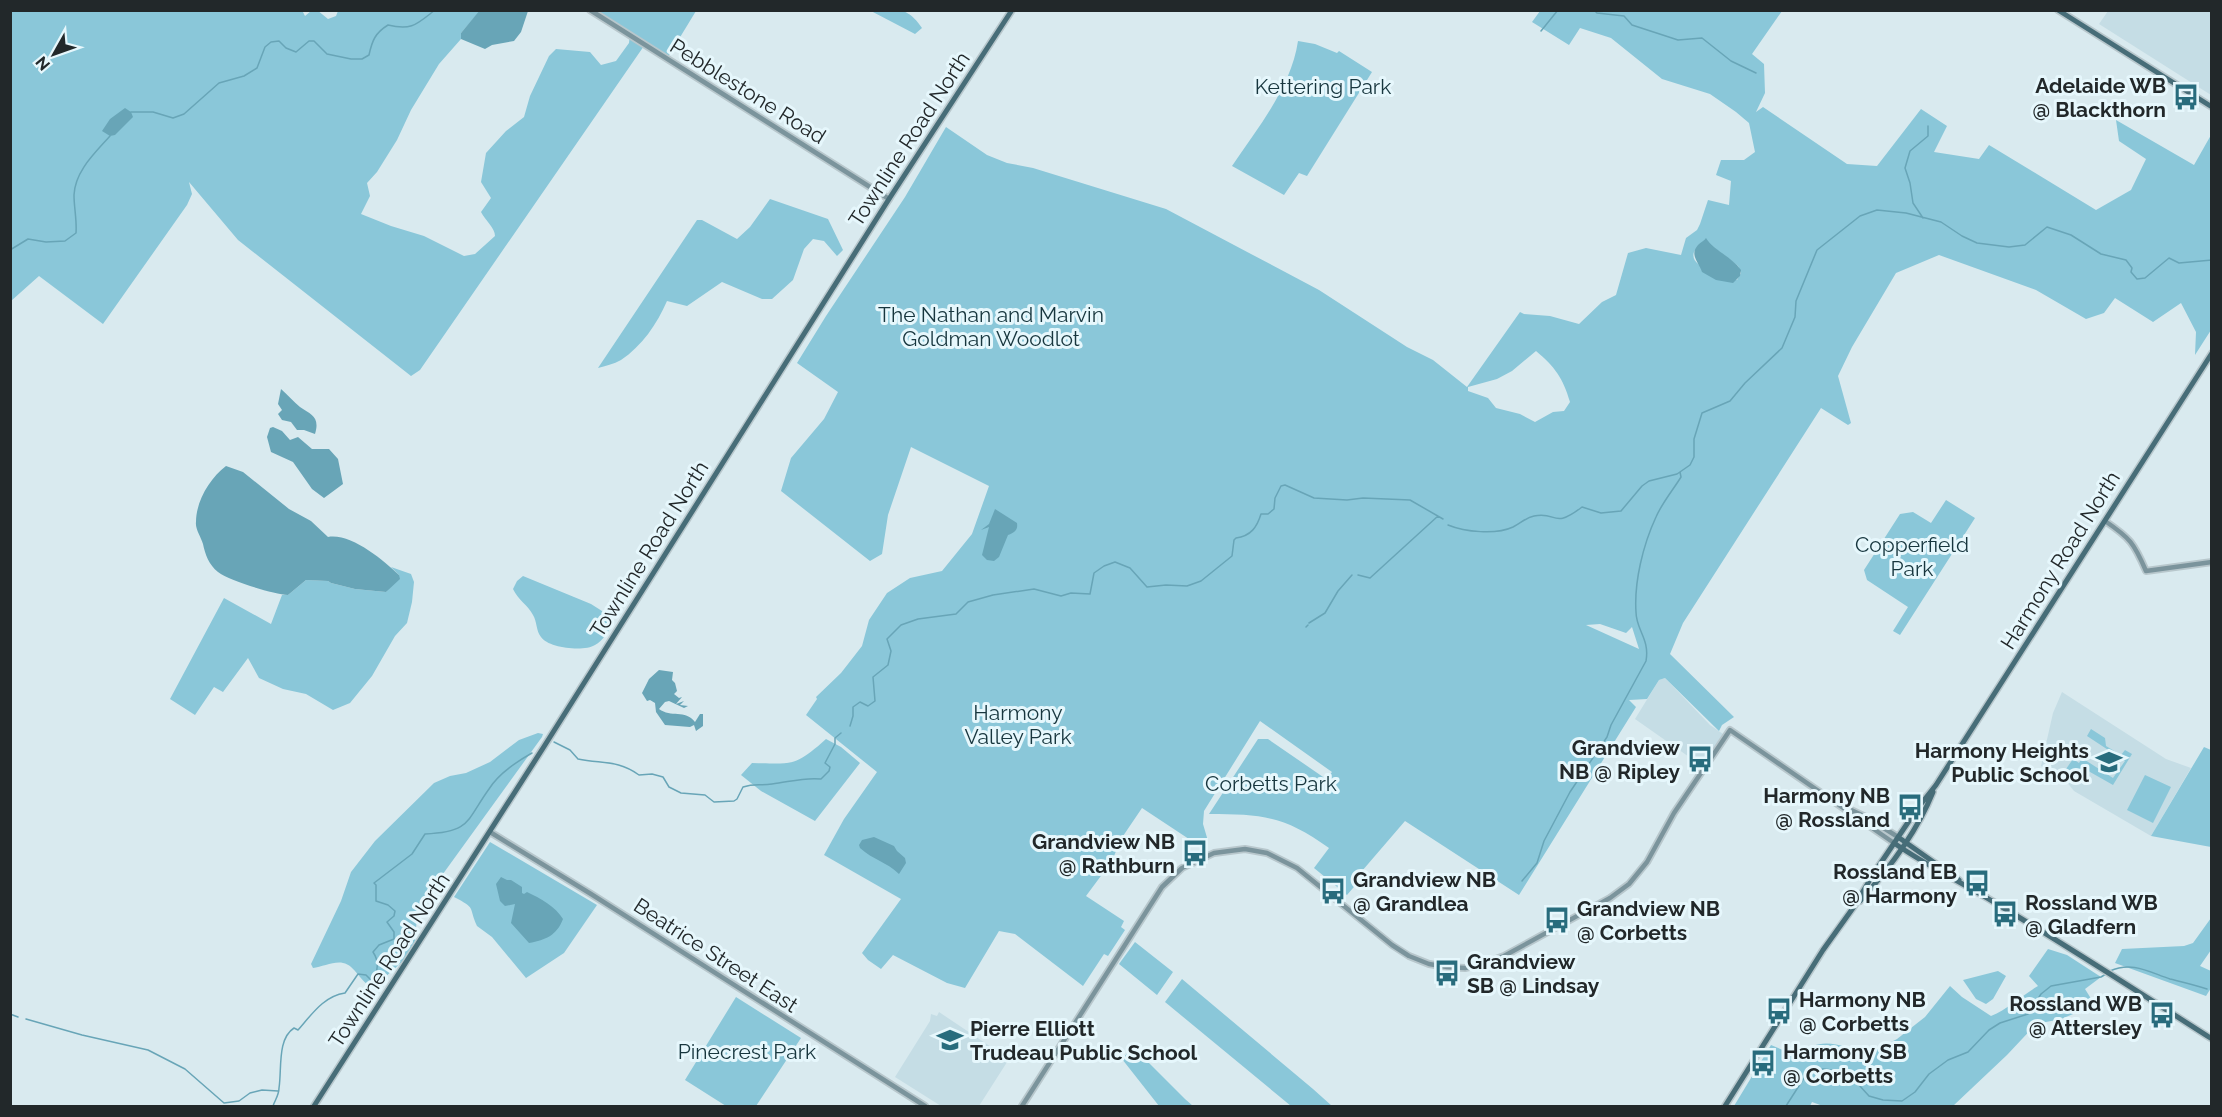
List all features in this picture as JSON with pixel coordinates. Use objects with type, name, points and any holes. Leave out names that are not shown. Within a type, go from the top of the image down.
[{"type":"main road","name":"Townline Road North","points":[[314,1107],[889,199],[1012,10]]},
{"type":"main road","points":[[2058,10],[2211,107]]},
{"type":"main road","name":"Harmony Road North","points":[[1725,1107],[1823,950],[1935,785],[2211,353]]},
{"type":"main road","name":"Harmony Road North","points":[[1853,908],[1879,880],[1924,815],[1935,785]]},
{"type":"main road","points":[[1898,837],[1970,888]]},
{"type":"main road","points":[[1894,843],[2211,1039]]},
{"type":"street","name":"Pebblestone Road","points":[[590,10],[889,199]]},
{"type":"street","points":[[2105,521],[2129,538],[2138,551],[2146,571],[2211,562]]},
{"type":"street","points":[[1022,1107],[1162,887],[1182,868],[1214,853],[1237,849],[1277,857],[1297,868],[1392,945],[1409,956],[1429,964],[1465,968],[1504,956],[1584,913],[1629,884],[1638,874],[1674,813],[1730,730],[1757,751],[1894,843]]},
{"type":"street","points":[[1839,804],[1866,817],[1898,837]]},
{"type":"street","name":"Beatrice Street East","points":[[490,832],[925,1107]]},
{"type":"shaded area","points":[[480,10],[528,11],[521,32],[514,41],[492,45],[485,49],[461,39],[461,33]]},
{"type":"shaded area","points":[[2108,11],[2211,11],[2211,95],[2099,24]]},
{"type":"shaded area","points":[[125,108],[131,112],[133,117],[115,135],[110,136],[102,131],[110,119]]},
{"type":"shaded area","points":[[1706,238],[1741,270],[1740,276],[1733,283],[1716,280],[1702,272],[1694,252]]},
{"type":"shaded area","points":[[281,389],[314,417],[316,420],[315,434],[297,430],[291,422],[282,420],[278,414],[282,410],[278,404]]},
{"type":"shaded area","points":[[270,428],[282,431],[290,440],[298,437],[312,449],[329,449],[338,459],[343,484],[324,498],[312,489],[293,462],[271,452],[267,437]]},
{"type":"shaded area","points":[[226,466],[243,472],[289,509],[311,521],[328,537],[347,539],[376,555],[399,575],[400,579],[386,592],[355,589],[328,581],[306,580],[288,595],[252,587],[218,572],[208,559],[196,522],[201,498],[215,477]]},
{"type":"shaded area","points":[[995,509],[1017,523],[1017,527],[1008,535],[999,557],[994,561],[987,560],[982,555],[989,527],[981,530],[989,524]]},
{"type":"shaded area","points":[[659,670],[673,672],[672,680],[677,691],[674,694],[679,698],[682,697],[676,704],[684,701],[680,705],[688,706],[684,708],[669,701],[659,709],[687,716],[695,722],[700,714],[703,714],[703,726],[696,731],[694,725],[690,727],[665,725],[656,712],[655,703],[647,701],[642,693],[649,679]]},
{"type":"shaded area","points":[[1665,678],[1710,725],[1723,734],[1702,766],[1635,719],[1659,680]]},
{"type":"shaded area","name":"Harmony Heights Public School","points":[[2062,692],[2166,759],[2191,768],[2151,836],[2074,791],[2066,781],[2041,766],[2053,713]]},
{"type":"shaded area","points":[[874,837],[894,846],[905,858],[906,863],[899,874],[860,848],[862,840]]},
{"type":"shaded area","points":[[501,877],[511,880],[522,887],[522,893],[532,894],[556,911],[563,919],[554,933],[529,943],[511,923],[515,904],[505,906],[500,901],[496,884]]},
{"type":"shaded area","name":"Pierre Elliott Trudeau Public School","points":[[939,1012],[1009,1059],[979,1106],[941,1106],[895,1077],[930,1021],[931,1014],[937,1016]]},
{"type":"green space","points":[[302,10],[305,16],[317,10],[328,19],[336,16],[338,11],[480,11],[461,33],[461,39],[439,64],[411,110],[397,140],[377,172],[367,183],[370,196],[361,214],[424,236],[464,256],[475,254],[495,236],[481,212],[491,198],[481,182],[486,153],[506,131],[524,117],[530,96],[549,56],[556,49],[590,52],[601,65],[616,61],[629,43],[630,34],[590,11],[696,11],[668,57],[646,43],[420,370],[411,376],[238,240],[189,182],[192,194],[187,205],[103,324],[39,276],[11,301],[10,11]]},
{"type":"green space","points":[[900,10],[906,12],[922,28],[915,34],[871,11]]},
{"type":"green space","points":[[1540,11],[1782,11],[1752,54],[1764,64],[1765,93],[1756,112],[1763,107],[1847,164],[1877,166],[1921,109],[1947,126],[1934,152],[1979,159],[1989,145],[2096,210],[2131,190],[2146,159],[2119,141],[2116,120],[2194,165],[2211,135],[2211,330],[2195,355],[2196,332],[2181,303],[2153,322],[2115,298],[2104,313],[2086,319],[2036,290],[1939,255],[1896,273],[1852,347],[1838,376],[1851,423],[1848,425],[1821,408],[1683,623],[1670,654],[1734,717],[1722,725],[1719,731],[1665,678],[1659,680],[1647,699],[1629,700],[1636,707],[1519,895],[1405,821],[1362,871],[1365,874],[1347,895],[1314,868],[1329,848],[1313,837],[1286,823],[1259,816],[1209,814],[1258,739],[1268,739],[1326,779],[1332,772],[1260,721],[1204,811],[1203,824],[1208,841],[1198,845],[1142,808],[1121,839],[1112,861],[1086,896],[1124,921],[1121,927],[1125,930],[1108,956],[1104,954],[1083,986],[1015,934],[999,931],[965,988],[947,983],[893,955],[881,969],[868,960],[862,953],[901,899],[824,855],[844,819],[877,772],[806,715],[817,699],[816,697],[841,673],[862,646],[869,620],[887,593],[910,578],[942,571],[972,534],[989,486],[911,447],[888,515],[882,554],[870,561],[781,491],[791,458],[824,419],[838,392],[797,363],[905,197],[946,127],[987,155],[1007,163],[1033,168],[1166,209],[1319,290],[1407,347],[1433,360],[1467,387],[1520,312],[1550,316],[1579,324],[1602,302],[1616,295],[1628,253],[1646,248],[1681,255],[1686,238],[1697,230],[1700,224],[1708,200],[1729,205],[1731,181],[1716,175],[1721,160],[1744,160],[1755,152],[1749,123],[1710,94],[1662,79],[1611,38],[1580,28],[1569,45],[1532,22]],"holes":[[[1705,241],[1738,266],[1741,273],[1737,280],[1711,271],[1696,262],[1693,256],[1696,249]],[[1536,351],[1558,374],[1570,402],[1564,411],[1553,412],[1535,422],[1520,414],[1496,408],[1488,398],[1468,391],[1468,387],[1497,379],[1512,371]],[[1600,624],[1626,633],[1632,627],[1639,649],[1586,625]]]},
{"type":"green space","name":"Kettering Park","points":[[1298,41],[1315,44],[1337,53],[1339,51],[1372,72],[1307,176],[1299,173],[1284,195],[1232,166],[1281,91]]},
{"type":"green space","points":[[770,199],[828,219],[843,250],[837,256],[824,241],[813,239],[804,249],[793,280],[772,299],[762,299],[722,282],[687,306],[667,301],[654,326],[636,348],[621,360],[598,368],[697,220],[702,220],[737,239],[750,227]]},
{"type":"green space","name":"Copperfield Park","points":[[1946,500],[1975,518],[1900,635],[1893,631],[1908,607],[1867,580],[1864,570],[1900,514],[1913,512],[1931,523]]},
{"type":"green space","points":[[391,567],[411,574],[414,582],[407,623],[395,636],[372,676],[350,703],[333,710],[306,694],[283,689],[259,678],[248,658],[223,692],[214,687],[195,715],[170,699],[224,598],[271,624],[282,595],[288,595],[306,580],[328,581],[355,589],[386,592],[399,575]]},
{"type":"green space","points":[[523,576],[591,604],[602,611],[613,624],[600,641],[590,647],[566,648],[545,641],[539,635],[531,611],[513,589]]},
{"type":"green space","points":[[2091,729],[2105,738],[2106,746],[2121,755],[2125,750],[2132,754],[2113,785],[2083,768],[2069,771],[2066,769],[2073,759],[2079,763],[2082,758],[2113,778],[2125,761],[2087,736]]},
{"type":"green space","points":[[538,733],[543,734],[542,737],[427,896],[417,916],[415,941],[403,961],[373,988],[347,964],[332,963],[313,968],[311,964],[341,901],[351,872],[375,841],[434,783],[450,776],[466,773],[490,762],[519,740]]},
{"type":"green space","points":[[826,739],[841,747],[860,763],[815,821],[761,791],[741,775],[752,763],[785,763],[800,759]]},
{"type":"green space","points":[[2204,747],[2211,750],[2211,847],[2151,836]]},
{"type":"green space","points":[[2145,775],[2171,787],[2153,823],[2127,810]]},
{"type":"green space","points":[[490,842],[597,905],[564,953],[526,978],[492,937],[477,926],[469,906],[454,897]]},
{"type":"green space","points":[[2211,918],[2211,950],[2200,966],[2211,971],[2211,988],[2206,996],[2115,963],[2122,949],[2184,946],[2193,943]]},
{"type":"green space","points":[[1135,942],[1173,972],[1157,995],[1119,964]]},
{"type":"green space","points":[[2048,949],[2067,955],[2101,977],[2085,989],[2095,1005],[2061,1019],[2036,1024],[1953,1106],[1823,1106],[1812,1102],[1810,1106],[1734,1106],[1771,1045],[1797,1056],[1814,1045],[1823,1044],[1840,1045],[1868,1054],[1897,1039],[1925,1017],[1950,986],[1991,1016],[2038,986],[2029,976]]},
{"type":"green space","points":[[1998,971],[2006,976],[1993,999],[1986,1004],[1976,999],[1963,980]]},
{"type":"green space","points":[[1182,979],[1332,1106],[1291,1106],[1165,1002]]},
{"type":"green space","name":"Pinecrest Park","points":[[736,997],[801,1038],[756,1106],[726,1106],[685,1080]]},
{"type":"green space","points":[[1133,1047],[1193,1106],[1159,1106],[1122,1059]]},
{"type":"waterway","points":[[131,112],[153,112],[173,118],[184,114],[219,83],[244,76],[257,68],[265,47],[271,42],[279,41],[286,48],[296,52],[309,41],[314,41],[327,54],[362,59],[369,55],[375,38],[388,25],[409,27],[435,10]]},
{"type":"waterway","points":[[1541,31],[1558,10]]},
{"type":"waterway","points":[[1594,10],[1597,13],[1624,16],[1632,25],[1678,40],[1702,38],[1731,61],[1756,73]]},
{"type":"waterway","points":[[1923,218],[1913,203],[1905,168],[1910,151],[1928,136],[1928,126]]},
{"type":"waterway","points":[[10,250],[28,239],[46,242],[65,241],[76,233],[75,186],[82,170],[110,136]]},
{"type":"waterway","points":[[1448,525],[1472,531],[1489,532],[1513,527],[1534,516],[1542,515],[1560,519],[1582,507],[1601,513],[1621,511],[1649,481],[1677,474],[1690,465],[1694,457],[1694,439],[1702,413],[1730,401],[1745,383],[1782,348],[1795,317],[1796,301],[1817,250],[1860,216],[1877,210],[1906,213],[1941,222],[1977,243],[2009,247],[2025,245],[2047,227],[2071,235],[2101,254],[2126,260],[2137,279],[2145,278],[2169,258],[2179,263],[2212,260]]},
{"type":"waterway","points":[[1522,881],[1537,863],[1544,841],[1570,792],[1607,737],[1611,725],[1646,661],[1645,641],[1637,618],[1638,576],[1651,528],[1661,507],[1681,477],[1680,472]]},
{"type":"waterway","points":[[850,726],[853,707],[860,702],[868,706],[875,701],[873,677],[888,665],[891,651],[887,639],[901,625],[918,619],[956,614],[968,602],[993,595],[1034,589],[1061,596],[1071,593],[1090,594],[1094,573],[1115,562],[1130,568],[1147,587],[1187,586],[1201,581],[1232,556],[1236,538],[1249,533],[1258,523],[1261,514],[1268,514],[1274,509],[1275,498],[1281,486],[1285,485],[1314,498],[1410,500],[1443,519]]},
{"type":"waterway","points":[[1358,575],[1370,578],[1438,516]]},
{"type":"waterway","points":[[1309,623],[1325,613],[1338,591],[1352,575]]},
{"type":"waterway","points":[[554,742],[570,750],[578,759],[617,765],[639,775],[652,774],[663,777],[669,787],[681,793],[705,795],[714,802],[734,801],[743,787],[747,786],[821,779],[829,771],[830,767],[825,763],[835,744],[835,738],[841,733]]},
{"type":"waterway","points":[[273,1106],[279,1091],[281,1055],[289,1033],[294,1028],[298,1030],[325,1002],[345,993],[358,974],[366,975],[371,980],[376,974],[377,966],[373,952],[379,945],[394,939],[394,932],[387,922],[394,916],[395,911],[388,905],[376,901],[374,883],[412,854],[425,834],[451,831],[466,823],[498,778],[514,764],[532,753]]},
{"type":"waterway","points":[[2110,971],[2133,967],[2207,989]]},
{"type":"waterway","points":[[1786,1106],[1804,1078],[1823,1069],[1832,1070],[1859,1085],[1869,1096],[1883,1100],[1902,1101],[1915,1092],[1929,1074],[1948,1060],[1968,1052],[1989,1030],[2000,1023],[2028,1014],[2041,994],[2051,986],[2101,977],[2106,974]]},
{"type":"waterway","points":[[10,1014],[18,1017]]},
{"type":"waterway","points":[[26,1019],[148,1050],[185,1069],[224,1103],[239,1101],[250,1093],[262,1090],[278,1091]]},
{"type":"place","name":"Adelaide WB @ Blackthorn","points":[[2186,97]]},
{"type":"place","name":"Grandview NB @ Ripley","points":[[1700,759]]},
{"type":"place","name":"Harmony Heights Public School","points":[[2109,762]]},
{"type":"place","name":"Harmony NB @ Rossland","points":[[1910,807]]},
{"type":"place","name":"Grandview NB @ Rathburn","points":[[1195,853]]},
{"type":"place","name":"Rossland EB @ Harmony","points":[[1977,883]]},
{"type":"place","name":"Grandview NB @ Grandlea","points":[[1333,891]]},
{"type":"place","name":"Rossland WB @ Gladfern","points":[[2005,914]]},
{"type":"place","name":"Grandview NB @ Corbetts","points":[[1557,920]]},
{"type":"place","name":"Grandview SB @ Lindsay","points":[[1447,973]]},
{"type":"place","name":"Harmony NB @ Corbetts","points":[[1779,1011]]},
{"type":"place","name":"Rossland WB @ Attersley","points":[[2162,1015]]},
{"type":"place","name":"Pierre Elliott Trudeau Public School","points":[[950,1040]]},
{"type":"place","name":"Harmony SB @ Corbetts","points":[[1763,1063]]},
{"type":"park label","name":"The Nathan and Marvin Goldman Woodlot","points":[[991,326]]},
{"type":"park label","name":"Harmony Valley Park","points":[[1018,724]]},
{"type":"park label","name":"Corbetts Park","points":[[1271,783]]}]
